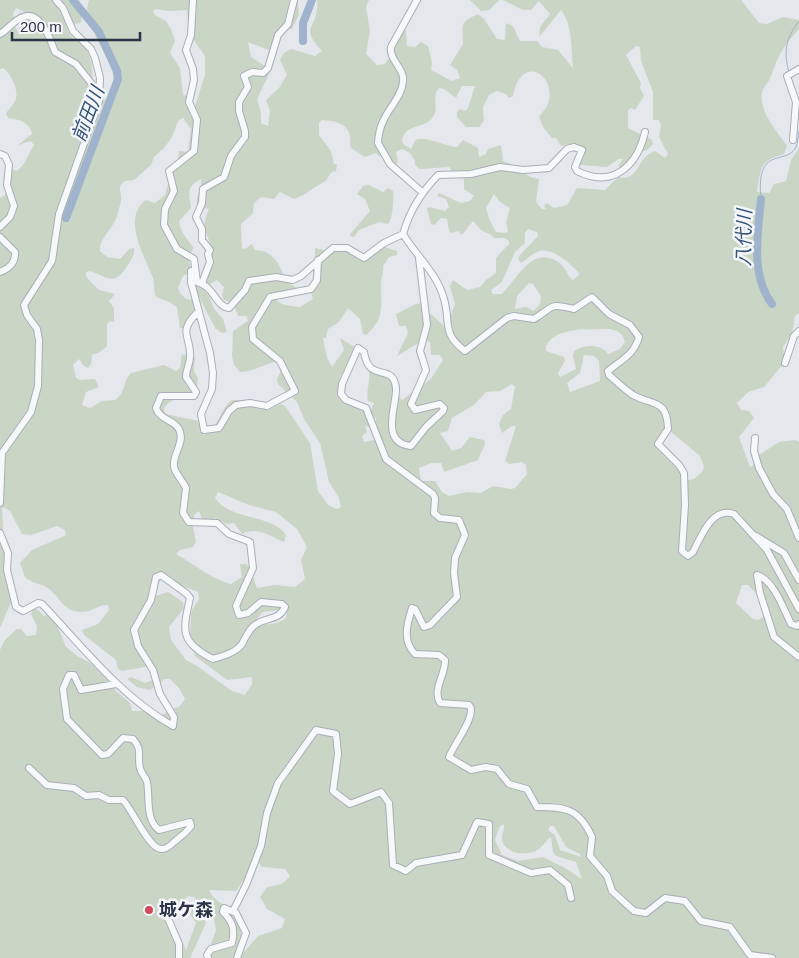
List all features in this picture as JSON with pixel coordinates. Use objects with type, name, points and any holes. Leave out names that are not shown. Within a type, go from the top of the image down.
[{"type":"street","points":[[0,503],[2,453],[31,412],[38,386],[39,340],[37,329],[23,308],[52,261],[59,214],[96,112],[100,94],[100,72],[91,49],[73,31],[63,8],[56,0]]},
{"type":"street","points":[[193,0],[191,35],[186,50],[194,80],[190,96],[197,120],[194,151],[169,171],[174,192],[163,216],[167,232],[177,249],[192,257],[195,261],[196,280],[212,291],[222,306],[229,308],[245,290],[248,281],[276,277],[293,280],[301,276],[326,252],[339,247],[355,251],[364,258],[384,243],[403,234],[412,209],[422,192],[438,175],[470,174],[500,167],[523,170],[549,168],[568,149],[574,147],[582,150],[575,167],[578,170],[592,176],[614,175],[634,161],[645,132]]},
{"type":"street","points":[[202,283],[210,262],[208,254],[210,250],[202,240],[202,229],[196,217],[202,203],[203,189],[224,177],[231,156],[243,140],[246,131],[239,111],[240,102],[248,87],[244,76],[252,72],[262,73],[268,68],[278,35],[288,24],[294,0]]},
{"type":"street","points":[[417,0],[391,47],[391,56],[402,72],[403,86],[381,122],[378,143],[390,164],[422,192]]},
{"type":"street","points":[[0,34],[23,16],[28,16],[40,22],[46,28],[54,52],[76,64],[100,94]]},
{"type":"street","points":[[793,140],[796,102],[789,75],[799,69]]},
{"type":"street","points":[[0,154],[4,156],[9,165],[7,185],[14,206],[10,217],[0,227]]},
{"type":"street","points":[[403,234],[419,258],[434,272],[444,298],[447,330],[458,346],[465,351],[507,318],[514,316],[534,319],[550,306],[555,305],[574,309],[592,297],[609,314],[630,325],[639,337],[637,346],[624,360],[608,371],[609,374],[634,395],[651,400],[665,411],[668,430],[658,444],[679,464],[685,482],[682,551],[688,556],[710,521],[723,513],[734,514],[767,550],[799,609]]},
{"type":"street","points":[[0,237],[15,252],[16,256],[14,262],[0,272]]},
{"type":"street","points":[[192,257],[191,282],[206,335],[213,372],[212,389],[201,414],[204,430],[219,428],[236,405],[242,403],[267,406],[294,391],[280,361],[253,339],[252,326],[270,297],[311,289],[317,280],[318,260]]},
{"type":"street","points":[[419,258],[427,325],[420,351],[426,370],[411,404],[415,410],[440,404],[444,408],[443,411],[426,427],[411,446],[406,446],[397,437],[391,422],[396,388],[393,378],[385,372],[371,369],[366,365],[364,352],[358,348],[342,384],[341,394],[346,400],[366,408],[386,459],[433,494],[435,498],[434,513],[440,518],[459,520],[465,530],[465,535],[455,558],[454,573],[457,596],[430,625],[424,627],[412,608],[407,629],[410,650],[415,654],[439,655],[445,660],[438,690],[440,703],[469,704],[472,708],[469,722],[449,757],[471,770],[486,767],[497,769],[508,784],[527,789],[537,807],[563,806],[570,809],[586,826],[592,837],[589,853],[592,861],[606,876],[612,892],[634,911],[646,913],[665,898],[685,901],[701,921],[730,927],[750,955],[772,958]]},
{"type":"street","points":[[0,533],[8,553],[7,570],[16,607],[23,611],[38,603],[42,604],[116,684],[148,711],[173,726],[174,717],[160,694],[154,670],[138,646],[134,635],[134,630],[151,600],[157,576],[161,575],[190,598],[184,623],[186,634],[203,654],[213,659],[237,649],[248,631],[257,623],[276,618],[285,607],[282,604],[262,602],[248,613],[239,614],[236,606],[252,568],[250,542],[229,534],[217,523],[189,522],[183,513],[186,488],[174,464],[180,441],[180,430],[176,425],[161,418],[156,408],[161,396],[194,396],[196,392],[186,377],[191,355],[186,340],[190,319],[198,312]]},
{"type":"street","points":[[785,363],[794,336],[799,330]]},
{"type":"street","points":[[755,438],[754,451],[759,468],[770,489],[787,509],[799,538]]},
{"type":"street","points":[[754,535],[784,554],[799,580]]},
{"type":"street","points":[[799,624],[797,626],[791,624],[770,586],[757,575],[760,593],[774,638],[799,657]]},
{"type":"street","points":[[29,768],[47,785],[74,788],[86,796],[99,796],[109,800],[123,800],[148,838],[162,850],[188,831],[191,826],[190,822],[159,830],[154,826],[149,810],[147,780],[140,769],[141,751],[134,739],[123,738],[108,754],[102,755],[67,719],[63,689],[69,675],[74,675],[81,690],[116,684]]},
{"type":"street","points":[[233,911],[246,886],[258,854],[267,813],[278,783],[316,730],[336,734],[338,754],[333,791],[350,804],[381,792],[389,803],[393,865],[406,871],[416,863],[462,855],[478,822],[489,824],[489,855],[531,873],[550,870],[568,885],[571,898]]},
{"type":"street","points":[[208,958],[207,955],[211,949],[232,944],[234,932],[231,920],[223,912],[224,908],[236,913],[246,933],[237,958]]},
{"type":"street","points":[[166,916],[179,944],[179,958]]},
{"type":"green space","points":[[0,0],[78,0],[82,15],[81,23],[73,24],[66,20],[68,30],[71,36],[86,49],[89,55],[92,67],[92,92],[105,100],[113,90],[114,79],[91,25],[88,12],[89,0],[298,0],[299,15],[292,29],[283,31],[277,46],[271,51],[248,42],[251,57],[271,70],[257,99],[261,113],[261,123],[268,126],[270,111],[266,100],[279,88],[287,75],[280,60],[284,53],[291,49],[315,56],[322,51],[315,43],[310,31],[316,17],[317,0],[369,0],[366,7],[370,31],[366,54],[377,65],[385,64],[390,57],[394,41],[406,30],[407,46],[415,47],[421,42],[428,46],[432,62],[431,70],[452,81],[460,78],[457,70],[450,65],[463,44],[463,25],[467,20],[478,14],[484,19],[497,39],[505,40],[506,23],[513,26],[520,41],[537,41],[542,47],[558,50],[573,68],[570,30],[561,10],[539,37],[540,27],[550,14],[539,1],[531,10],[523,10],[503,0],[741,0],[759,23],[767,24],[783,17],[799,20],[799,29],[782,51],[762,93],[763,107],[766,114],[787,146],[784,154],[770,160],[763,167],[759,177],[757,192],[769,193],[774,184],[786,181],[791,160],[799,148],[799,313],[795,316],[792,333],[783,347],[785,362],[764,387],[748,392],[737,403],[741,410],[749,411],[754,418],[739,437],[750,467],[757,463],[759,455],[779,442],[795,440],[799,442],[799,958],[210,958],[207,955],[216,930],[214,920],[194,897],[188,896],[182,902],[198,908],[206,923],[190,958],[0,958],[0,650],[4,641],[17,629],[21,629],[27,636],[36,635],[37,626],[31,614],[33,609],[37,609],[44,616],[48,615],[55,620],[66,647],[77,656],[105,670],[116,691],[130,703],[132,711],[146,711],[157,720],[167,711],[179,707],[185,699],[179,688],[170,679],[165,679],[150,690],[137,687],[127,679],[131,677],[145,683],[153,680],[150,666],[122,671],[118,669],[116,660],[84,635],[82,630],[98,624],[109,610],[108,605],[86,612],[76,612],[63,604],[49,589],[25,577],[20,563],[32,550],[66,535],[65,530],[57,526],[31,535],[22,534],[10,511],[2,507],[3,528],[0,536],[0,198],[5,195],[7,159],[11,161],[13,170],[17,171],[23,165],[34,145],[31,141],[18,145],[32,134],[26,124],[19,120],[8,118],[6,114],[15,101],[16,93],[14,83],[9,74],[3,68],[0,69]],"holes":[[[16,8],[25,12],[18,32],[15,27],[8,29],[14,19],[13,13]],[[156,9],[169,11],[187,10],[189,33],[205,56],[205,75],[195,106],[194,122],[188,109],[188,96],[183,95],[180,68],[170,53],[175,41],[166,21],[155,15],[153,11]],[[636,46],[640,47],[641,61],[653,92],[653,120],[658,120],[661,124],[659,137],[668,154],[665,158],[655,151],[644,158],[630,176],[625,178],[618,177],[605,190],[577,188],[567,205],[554,208],[547,203],[544,206],[546,209],[542,209],[536,202],[539,179],[530,177],[516,166],[503,161],[501,145],[488,149],[486,154],[479,157],[478,148],[463,140],[457,147],[426,139],[418,139],[411,149],[403,144],[402,140],[404,134],[412,128],[431,120],[435,112],[435,98],[439,88],[444,89],[456,98],[462,86],[475,86],[468,108],[465,111],[460,109],[457,112],[457,117],[466,127],[479,127],[484,121],[483,107],[489,95],[497,91],[506,94],[509,98],[513,96],[517,83],[523,75],[530,72],[537,73],[548,84],[550,94],[548,104],[539,117],[543,127],[552,138],[556,138],[561,146],[570,144],[577,148],[580,165],[607,167],[619,159],[623,159],[618,166],[622,168],[638,153],[647,150],[653,144],[652,140],[628,128],[628,110],[631,108],[635,110],[644,96],[640,88],[641,83],[626,55]],[[183,118],[191,129],[188,152],[179,151],[178,161],[171,173],[165,195],[155,203],[146,200],[139,208],[135,217],[137,238],[153,278],[156,297],[177,307],[180,328],[184,328],[200,307],[196,300],[186,299],[178,288],[183,276],[187,274],[215,328],[222,333],[227,332],[223,319],[214,309],[209,296],[197,283],[187,257],[194,248],[183,232],[179,221],[191,208],[189,194],[191,187],[201,179],[197,204],[201,215],[205,208],[209,209],[205,228],[212,255],[211,266],[205,283],[210,284],[217,280],[224,287],[222,295],[224,300],[233,303],[238,316],[247,316],[248,321],[233,331],[232,356],[234,365],[240,372],[278,361],[283,366],[277,379],[278,384],[297,402],[304,419],[320,443],[329,482],[339,498],[341,507],[337,509],[328,505],[318,491],[310,443],[285,406],[281,404],[268,410],[247,400],[232,400],[213,429],[204,435],[200,432],[199,421],[165,414],[164,409],[166,405],[173,400],[196,392],[198,379],[194,371],[195,357],[182,354],[180,368],[176,371],[164,365],[131,373],[121,394],[115,400],[102,401],[90,408],[82,405],[86,392],[99,387],[95,379],[80,380],[76,378],[73,365],[79,359],[88,368],[91,364],[92,355],[100,352],[107,346],[107,324],[110,321],[114,322],[114,308],[109,301],[115,294],[99,290],[86,277],[86,272],[90,271],[107,278],[115,278],[123,272],[131,260],[134,248],[129,249],[120,259],[107,257],[100,251],[100,246],[117,216],[121,201],[120,186],[125,181],[134,180],[151,165],[154,157],[164,148],[172,137],[178,121]],[[322,120],[343,125],[350,136],[351,148],[365,157],[376,153],[380,157],[379,150],[383,145],[394,166],[398,162],[396,152],[402,149],[410,153],[415,161],[415,165],[420,169],[449,167],[452,175],[464,179],[464,189],[474,196],[470,201],[461,203],[439,193],[437,196],[446,199],[449,207],[445,211],[429,207],[427,209],[431,224],[434,225],[441,218],[447,219],[449,231],[451,233],[458,231],[462,235],[473,221],[482,231],[494,238],[504,238],[509,241],[509,244],[496,258],[496,273],[480,287],[467,290],[453,280],[450,286],[455,304],[447,325],[444,326],[432,315],[426,313],[423,303],[416,304],[396,314],[399,326],[406,326],[408,333],[397,356],[425,339],[430,342],[431,355],[440,355],[443,360],[431,379],[402,400],[392,387],[390,370],[367,366],[369,370],[368,401],[374,403],[370,412],[376,419],[374,440],[364,442],[362,436],[367,432],[365,426],[370,427],[365,412],[342,395],[340,377],[356,348],[340,338],[344,350],[332,367],[327,358],[323,338],[326,338],[328,329],[339,322],[348,308],[360,319],[363,334],[366,335],[372,329],[381,312],[383,266],[389,257],[397,255],[397,251],[385,247],[355,257],[347,251],[328,251],[315,248],[315,280],[302,294],[311,293],[313,299],[300,307],[280,303],[274,298],[272,294],[296,291],[297,288],[284,280],[281,269],[275,259],[266,253],[255,250],[252,244],[245,249],[242,248],[241,224],[253,213],[254,203],[261,197],[274,199],[280,192],[294,199],[324,182],[336,171],[337,164],[334,164],[331,151],[319,135],[319,123]],[[494,194],[500,202],[510,208],[506,222],[508,231],[506,233],[496,232],[486,208]],[[528,229],[537,232],[538,236],[520,255],[518,259],[521,263],[537,252],[549,251],[561,257],[580,274],[573,280],[558,262],[546,257],[540,258],[528,264],[502,294],[493,294],[491,290],[502,282],[515,252],[525,243],[525,233]],[[529,283],[533,284],[541,296],[540,304],[534,311],[526,307],[515,309],[517,296]],[[582,329],[608,329],[618,332],[625,342],[620,349],[608,354],[605,350],[592,346],[582,347],[574,351],[573,356],[576,369],[560,377],[558,373],[565,361],[564,357],[546,351],[546,346],[552,338],[561,333]],[[584,355],[594,356],[599,361],[600,381],[570,392],[567,383],[580,373]],[[512,384],[515,387],[511,409],[503,415],[499,424],[502,433],[512,426],[516,426],[505,461],[509,464],[522,462],[526,465],[527,474],[515,488],[493,486],[481,493],[467,492],[449,496],[442,492],[435,481],[421,481],[419,468],[431,463],[441,463],[444,472],[478,460],[485,444],[484,440],[470,437],[461,448],[452,451],[440,433],[448,431],[452,418],[474,405],[486,392],[500,391]],[[670,431],[700,456],[704,467],[702,472],[694,479],[688,480],[658,450],[664,434]],[[218,492],[249,505],[276,512],[297,529],[307,547],[301,560],[305,579],[295,587],[275,585],[257,588],[250,568],[246,564],[240,564],[242,577],[231,584],[210,575],[176,554],[180,550],[193,547],[196,542],[193,527],[194,515],[199,511],[204,524],[210,523],[215,518],[227,524],[234,523],[242,534],[258,531],[284,542],[286,535],[280,528],[262,520],[231,511],[215,498]],[[161,578],[198,592],[199,599],[192,610],[190,636],[195,656],[227,680],[252,677],[252,684],[245,695],[232,691],[186,660],[171,640],[169,627],[184,608],[183,602],[168,592],[155,596]],[[742,585],[748,585],[763,601],[763,617],[758,620],[753,619],[736,603]],[[287,611],[286,618],[279,622],[263,624],[255,621],[263,612]],[[504,824],[502,840],[508,849],[519,853],[531,853],[540,848],[551,837],[553,852],[556,856],[576,862],[582,879],[543,857],[518,861],[502,855],[495,840],[500,826]],[[550,826],[554,826],[566,847],[580,854],[581,857],[560,850],[555,835],[548,830]],[[253,859],[257,860],[262,867],[285,869],[290,876],[282,884],[267,887],[260,897],[267,909],[285,919],[282,928],[258,936],[244,952],[239,924],[235,914],[211,894],[209,890],[236,891],[246,877]],[[169,913],[190,914],[196,923],[186,950]]]},
{"type":"green space","points":[[470,0],[499,0],[489,10],[481,11]]},
{"type":"green space","points":[[369,185],[383,192],[388,188],[393,191],[393,208],[390,221],[388,224],[379,222],[359,230],[354,237],[350,236],[370,211],[365,199],[357,194],[363,186]]},
{"type":"green space","points":[[0,543],[5,549],[14,595],[0,628]]},
{"type":"waterway","name":"前田川","points":[[66,218],[118,79],[117,71],[99,32],[73,0]]},
{"type":"waterway","points":[[303,41],[303,23],[312,0]]},
{"type":"waterway","points":[[789,72],[786,58],[787,45],[791,33],[799,21]]},
{"type":"waterway","points":[[761,199],[760,182],[763,170],[767,163],[792,152],[797,145],[799,131]]},
{"type":"waterway","name":"八代川","points":[[761,199],[757,240],[758,267],[765,293],[772,304]]},
{"type":"place","name":"城ケ森","points":[[149,910]]}]
